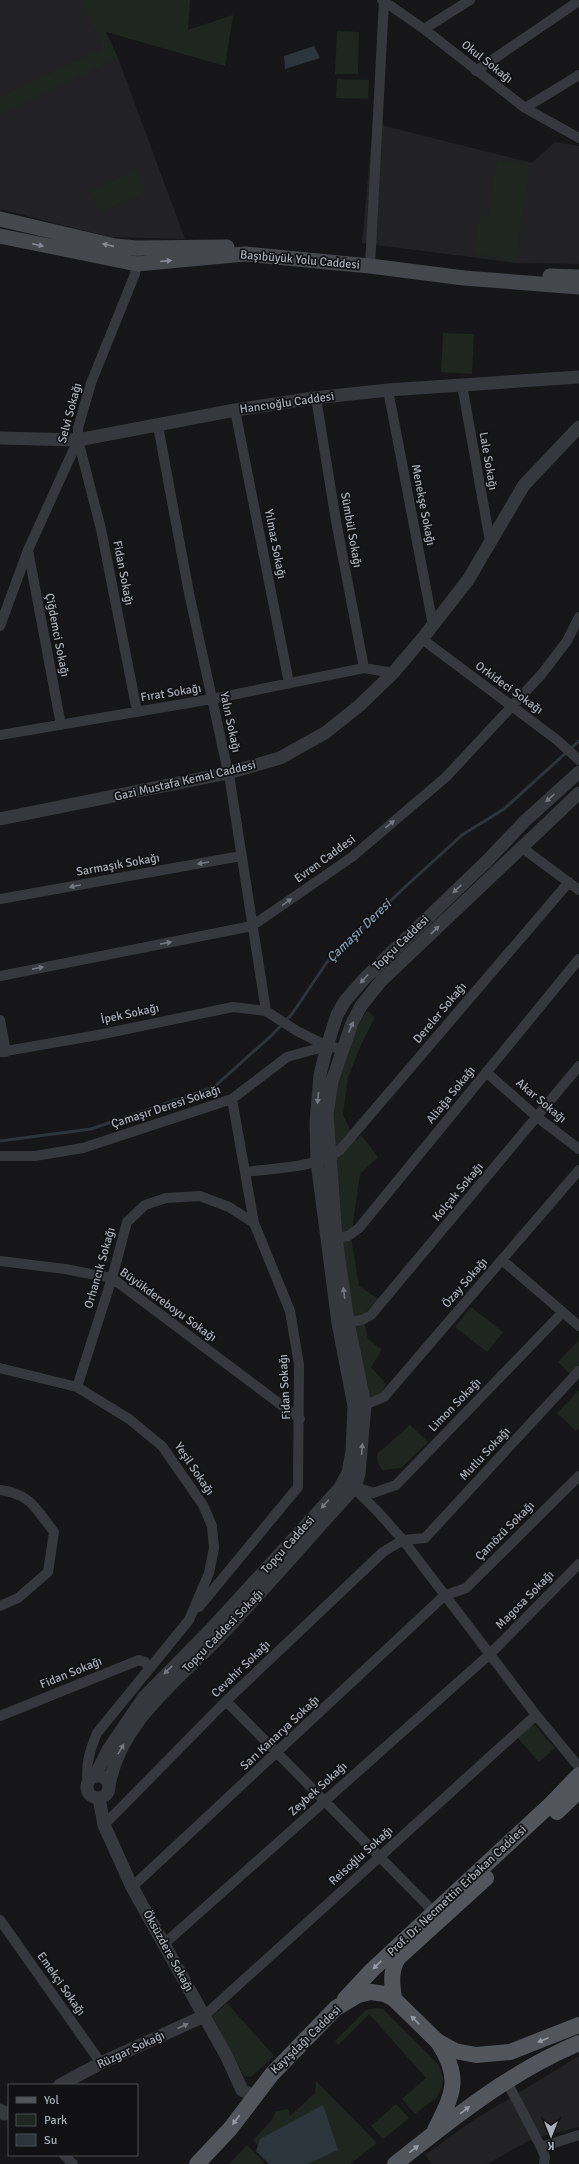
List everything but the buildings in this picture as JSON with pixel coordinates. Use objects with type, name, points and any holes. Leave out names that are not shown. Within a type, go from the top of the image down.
[{"type":"main road","name":"Başıbüyük Yolu Caddesi","points":[[0,219],[116,246],[138,248],[246,247],[370,262],[464,278],[579,287]]},
{"type":"main road","name":"Başıbüyük Yolu Caddesi","points":[[0,236],[137,264],[245,254],[579,277]]},
{"type":"main road","name":"Prof. Dr. Necmettin Erbakan Caddesi","points":[[336,2008],[372,1970],[433,1911],[551,1804],[579,1775]]},
{"type":"main road","name":"Prof. Dr. Necmettin Erbakan Caddesi","points":[[394,1999],[392,1974],[398,1958],[579,1791]]},
{"type":"main road","name":"Kayışdağı Caddesi","points":[[196,2164],[230,2129],[253,2096],[272,2074],[336,2008],[358,1996],[371,1992],[384,1994],[394,1999],[437,2041],[448,2058],[454,2080],[447,2105],[434,2133]]},
{"type":"main road","name":"Kayışdağı Caddesi","points":[[437,2041],[455,2051],[476,2055],[492,2055],[510,2052],[579,2025]]},
{"type":"main road","points":[[395,2164],[506,2080],[550,2055],[579,2043]]},
{"type":"street","points":[[424,29],[470,0]]},
{"type":"street","points":[[370,262],[383,1]]},
{"type":"street","name":"Okul Sokağı","points":[[383,1],[424,29],[525,108],[579,138]]},
{"type":"street","points":[[476,71],[579,1]]},
{"type":"street","points":[[525,108],[579,75]]},
{"type":"street","name":"Selvi Sokağı","points":[[0,626],[2,612],[28,550],[78,440],[78,428],[91,382],[135,274],[138,248]]},
{"type":"street","name":"Hancıoğlu Caddesi","points":[[0,438],[78,440],[158,426],[235,410],[314,398],[388,390],[578,377]]},
{"type":"street","name":"Lale Sokağı","points":[[462,385],[490,541]]},
{"type":"street","name":"Menekşe Sokağı","points":[[388,390],[433,625]]},
{"type":"street","name":"Sümbül Sokağı","points":[[314,398],[317,404],[336,521],[364,668]]},
{"type":"street","name":"Yılmaz Sokağı","points":[[235,410],[289,683]]},
{"type":"street","name":"Yalın Sokağı","points":[[158,426],[189,593],[228,773],[266,1011]]},
{"type":"street","name":"Gazi Mustafa Kemal Caddesi","points":[[0,819],[228,773],[280,758],[325,733],[360,705],[393,673],[422,639],[468,580],[524,485],[579,428]]},
{"type":"street","name":"Fidan Sokağı","points":[[78,440],[101,529],[137,711]]},
{"type":"street","name":"Çiğdemci Sokağı","points":[[28,550],[61,725]]},
{"type":"street","name":"Evren Caddesi","points":[[0,976],[252,926],[352,856],[446,777],[541,675],[567,641],[579,617]]},
{"type":"street","name":"Orkideci Sokağı","points":[[422,639],[557,740],[579,760]]},
{"type":"street","name":"Fırat Sokağı","points":[[0,735],[212,699],[364,668],[393,673]]},
{"type":"street","name":"Topçu Caddesi","points":[[91,1780],[102,1765],[108,1750],[144,1697],[359,1474],[359,1406],[343,1322],[331,1240],[323,1160],[316,1122],[320,1075],[337,1015],[345,1001],[365,978],[487,861],[525,821],[579,772]]},
{"type":"street","name":"Topçu Caddesi","points":[[323,1160],[327,1114],[332,1081],[342,1049],[361,1006],[381,981],[579,793]]},
{"type":"street","points":[[521,847],[579,890]]},
{"type":"street","name":"Sarmaşık Sokağı","points":[[0,899],[241,856]]},
{"type":"street","name":"Dereler Sokağı","points":[[323,1160],[340,1150],[569,882]]},
{"type":"street","name":"Aliağa Sokağı","points":[[331,1240],[348,1236],[359,1228],[579,959]]},
{"type":"street","name":"İpek Sokağı","points":[[3,1052],[233,1007],[266,1011]]},
{"type":"street","points":[[266,1011],[297,1031],[327,1046],[342,1049]]},
{"type":"street","points":[[0,1020],[3,1052]]},
{"type":"street","name":"Çamaşır Deresi Sokağı","points":[[0,1156],[35,1156],[83,1148],[232,1099],[287,1057],[327,1046]]},
{"type":"street","name":"Kolçak Sokağı","points":[[343,1322],[362,1320],[371,1315],[538,1117],[579,1066]]},
{"type":"street","name":"Akar Sokağı","points":[[486,1072],[538,1117],[579,1149]]},
{"type":"street","name":"Fidan Sokağı","points":[[189,1620],[298,1487],[300,1419],[299,1365],[290,1311],[254,1223],[232,1099]]},
{"type":"street","points":[[246,1172],[323,1160]]},
{"type":"street","name":"Özay Sokağı","points":[[359,1406],[384,1397],[579,1170]]},
{"type":"street","name":"Orhancık Sokağı","points":[[77,1387],[112,1278],[127,1222],[145,1205],[166,1198],[200,1196],[229,1207],[254,1223]]},
{"type":"street","points":[[502,1260],[579,1326]]},
{"type":"street","name":"Büyükdereboyu Sokağı","points":[[0,1261],[65,1269],[112,1278],[300,1419]]},
{"type":"street","name":"Limon Sokağı","points":[[350,1484],[373,1493],[396,1485],[563,1312]]},
{"type":"street","name":"Yeşil Sokağı","points":[[0,1368],[77,1387],[129,1419],[162,1446],[203,1506],[212,1526],[214,1548],[210,1573],[189,1620],[149,1668]]},
{"type":"street","name":"Mutlu Sokağı","points":[[403,1540],[425,1538],[579,1371]]},
{"type":"street","name":"Çamözü Sokağı","points":[[444,1596],[466,1588],[579,1476]]},
{"type":"street","points":[[350,1484],[403,1540],[444,1596],[536,1715],[579,1767]]},
{"type":"street","name":"Topçu Caddesi Sokağı","points":[[109,1786],[111,1771],[119,1753],[153,1703],[220,1636],[350,1484]]},
{"type":"street","points":[[0,1490],[11,1492],[28,1499],[54,1532],[48,1572],[18,1598],[0,1606]]},
{"type":"street","name":"Cevahir Sokağı","points":[[104,1825],[226,1701],[383,1552],[403,1540]]},
{"type":"street","name":"Magosa Sokağı","points":[[490,1654],[579,1564]]},
{"type":"street","name":"Sarı Kanarya Sokağı","points":[[132,1887],[444,1596]]},
{"type":"street","name":"Zeybek Sokağı","points":[[164,1944],[490,1654]]},
{"type":"street","name":"Fidan Sokağı","points":[[0,1716],[138,1660],[145,1662],[149,1668]]},
{"type":"street","points":[[91,1780],[102,1777],[109,1786],[105,1795],[99,1798],[89,1794],[91,1780],[86,1770],[90,1751],[97,1733],[149,1668]]},
{"type":"street","points":[[226,1701],[433,1911]]},
{"type":"street","name":"Reisoğlu Sokağı","points":[[204,2016],[536,1715]]},
{"type":"street","name":"Öksüzdere Sokağı","points":[[99,1798],[104,1825],[132,1887],[227,2057],[242,2090],[253,2096]]},
{"type":"street","name":"Emekçi Sokağı","points":[[0,1920],[101,2063]]},
{"type":"street","name":"Rüzgar Sokağı","points":[[62,2084],[101,2063],[204,2016]]},
{"type":"street","points":[[506,2080],[541,2147],[545,2158],[544,2164]]},
{"type":"street","points":[[541,2147],[579,2136]]},
{"type":"street","points":[[65,2156],[73,2164]]},
{"type":"shaded area","points":[[0,0],[90,0],[118,58],[185,239],[109,237],[0,209]]},
{"type":"shaded area","points":[[373,123],[532,163],[555,142],[579,146],[579,264],[516,263],[362,243]]},
{"type":"shaded area","points":[[579,2056],[579,2127],[532,2139],[487,2164],[432,2164],[425,2155],[469,2123]]},
{"type":"green space","points":[[81,0],[190,0],[188,30],[233,15],[225,66],[106,32],[118,58],[0,115],[0,97],[103,48]]},
{"type":"green space","points":[[337,31],[359,32],[358,74],[335,74]]},
{"type":"green space","points":[[337,79],[369,80],[368,99],[336,98]]},
{"type":"green space","points":[[497,160],[530,165],[515,261],[474,254],[480,215],[489,216]]},
{"type":"green space","points":[[136,170],[146,192],[101,212],[91,190]]},
{"type":"green space","points":[[443,333],[474,334],[472,374],[441,372]]},
{"type":"green space","points":[[367,1011],[375,1017],[361,1045],[348,1077],[343,1115],[356,1141],[361,1135],[378,1157],[360,1174],[351,1237],[359,1286],[378,1299],[363,1315],[368,1339],[382,1350],[371,1367],[386,1384],[381,1394],[368,1401],[345,1265],[333,1149],[332,1124],[336,1088],[343,1061],[354,1035]]},
{"type":"green space","points":[[471,1307],[503,1332],[487,1352],[455,1327]]},
{"type":"green space","points":[[579,1340],[579,1366],[571,1375],[558,1362]]},
{"type":"green space","points":[[579,1390],[579,1428],[576,1431],[557,1413]]},
{"type":"green space","points":[[410,1425],[428,1442],[401,1468],[382,1470],[378,1463],[377,1454]]},
{"type":"green space","points":[[533,1723],[555,1748],[539,1762],[517,1737]]},
{"type":"green space","points":[[227,2003],[274,2056],[251,2077],[244,2076],[212,2016]]},
{"type":"green space","points":[[375,2008],[383,2009],[438,2064],[443,2077],[442,2087],[437,2097],[415,2114],[402,2099],[426,2078],[369,2014],[338,2045],[335,2041],[366,2010]]},
{"type":"green space","points":[[316,2081],[377,2143],[350,2164],[276,2164],[253,2140],[272,2120],[275,2112],[288,2109],[290,2116],[315,2093]]},
{"type":"green space","points":[[396,2104],[409,2118],[383,2139],[371,2126]]},
{"type":"green space","points":[[247,2145],[266,2164],[229,2164]]},
{"type":"water","points":[[314,46],[320,58],[285,69],[284,56]]},
{"type":"water","points":[[323,2105],[338,2150],[307,2164],[269,2164],[256,2151],[260,2139]]},
{"type":"waterway","name":"Çamaşır Deresi","points":[[0,1141],[91,1129],[214,1087],[272,1035],[292,1014],[327,962],[405,887],[462,835],[504,809],[579,741]]}]
